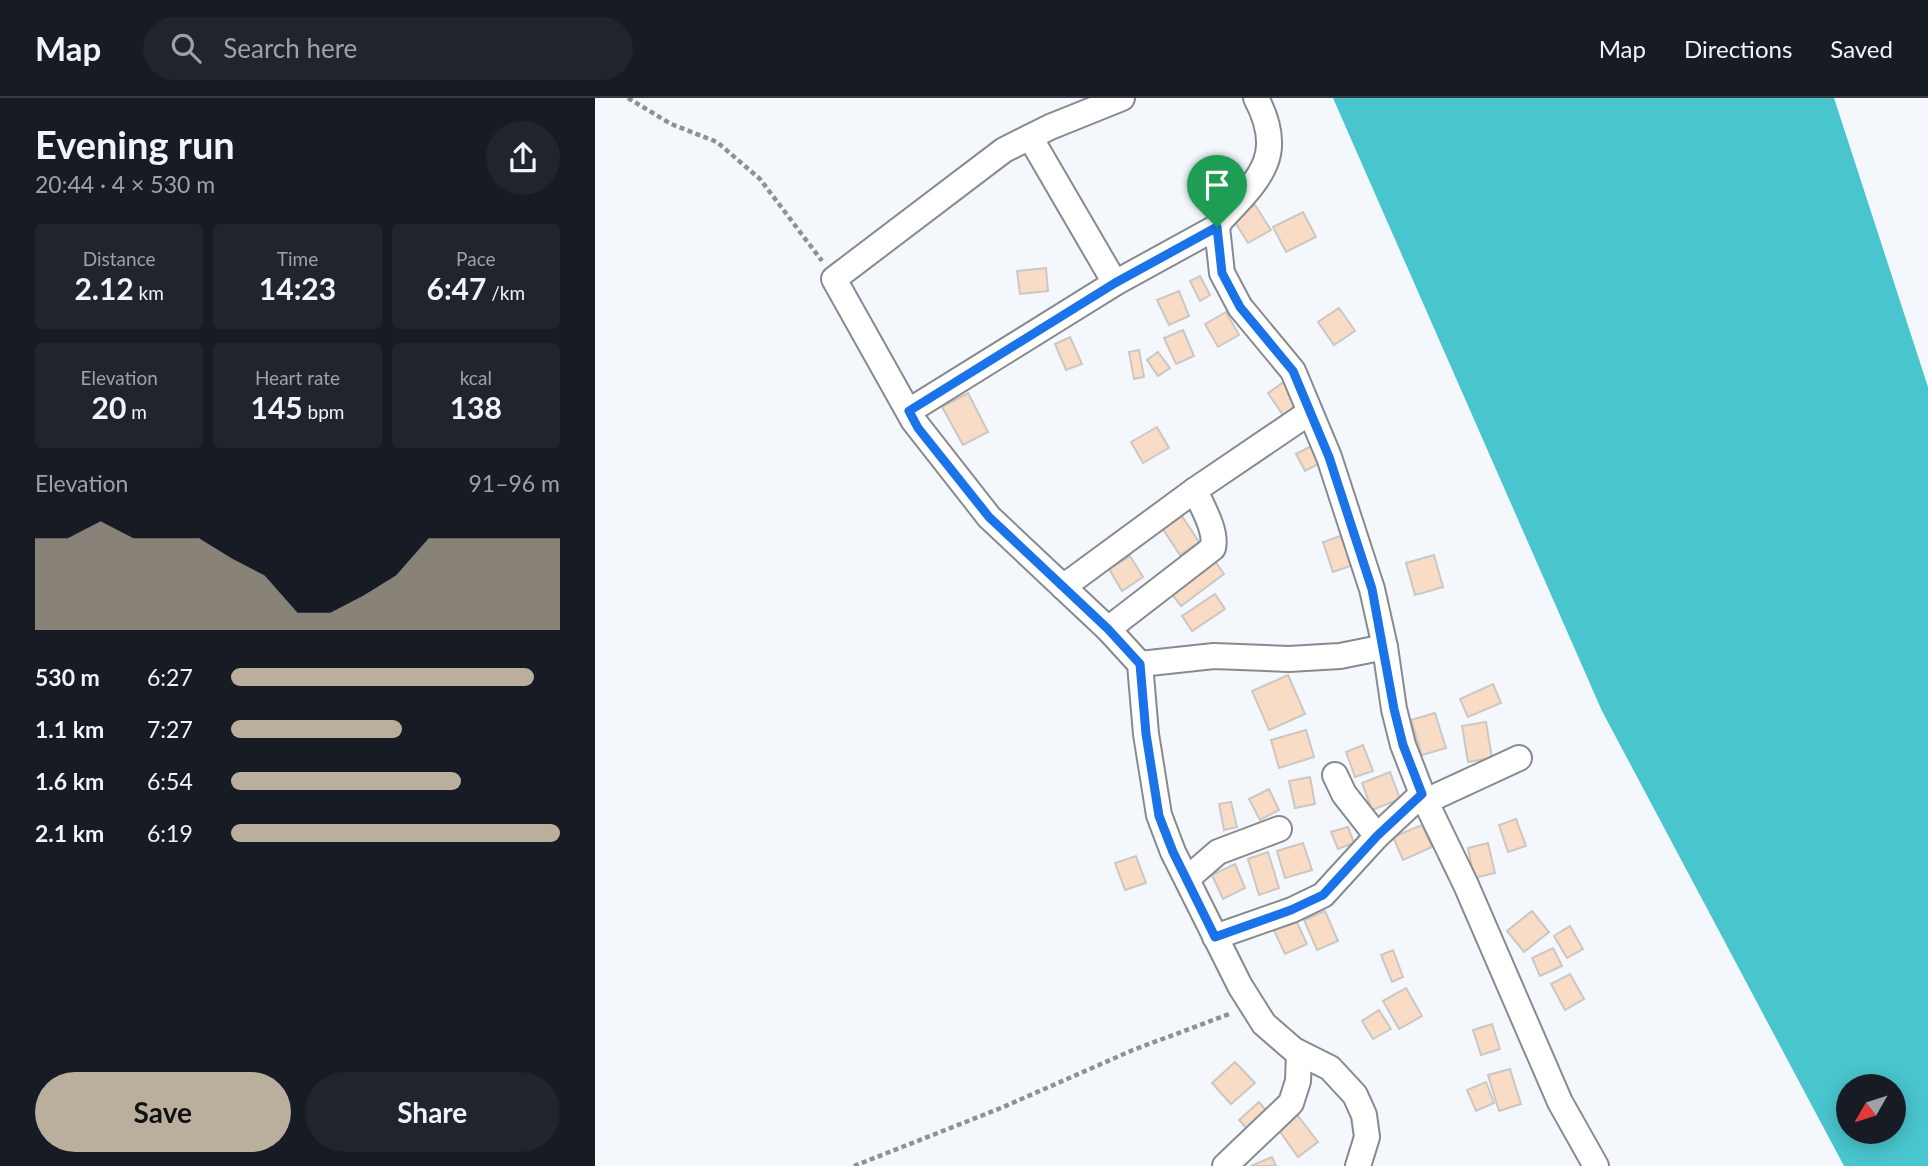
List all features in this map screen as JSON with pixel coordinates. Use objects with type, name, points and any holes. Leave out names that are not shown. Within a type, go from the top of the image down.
[{"type":"street","points":[[1122,98],[1004,150],[834,279],[918,428],[989,517],[1108,629],[1140,664],[1146,734],[1159,816],[1173,852],[1215,937],[1264,1024],[1299,1053],[1330,1068],[1355,1095],[1364,1115],[1367,1137],[1358,1166]]},
{"type":"street","points":[[909,411],[1115,283],[1217,227],[1260,178],[1269,156],[1266,117],[1256,98]]},
{"type":"street","points":[[1030,137],[1115,283]]},
{"type":"street","points":[[1217,227],[1222,273],[1232,293],[1293,371],[1329,457],[1372,589],[1403,745],[1560,1102],[1595,1165]]},
{"type":"street","points":[[1063,587],[1195,490],[1310,411]]},
{"type":"street","points":[[1108,629],[1213,548],[1215,543],[1211,527],[1195,490]]},
{"type":"street","points":[[1140,664],[1214,656],[1289,659],[1340,656],[1385,647]]},
{"type":"street","points":[[1215,937],[1291,910],[1323,895],[1377,836],[1424,797],[1519,758]]},
{"type":"street","points":[[1335,775],[1344,794],[1377,836]]},
{"type":"street","points":[[1188,878],[1218,852],[1279,829]]},
{"type":"street","points":[[1225,1166],[1291,1103],[1298,1081],[1299,1053]]},
{"type":"path","points":[[628,98],[671,124],[717,142],[760,179],[834,279]]},
{"type":"path","points":[[854,1166],[1001,1108],[1133,1050],[1252,1006]]},
{"type":"water","points":[[1333,98],[1834,98],[1928,387],[1928,1166],[1844,1166],[1602,711]]},
{"type":"building","points":[[1255,205],[1271,230],[1248,243],[1233,219]]},
{"type":"building","points":[[1303,212],[1316,237],[1286,252],[1273,227]]},
{"type":"building","points":[[1046,268],[1048,291],[1020,294],[1017,271]]},
{"type":"building","points":[[1200,276],[1210,295],[1200,301],[1190,281]]},
{"type":"building","points":[[1179,291],[1189,316],[1169,325],[1157,300]]},
{"type":"building","points":[[1339,308],[1355,331],[1334,345],[1318,322]]},
{"type":"building","points":[[1226,312],[1239,335],[1218,347],[1205,324]]},
{"type":"building","points":[[1183,330],[1194,356],[1176,364],[1164,338]]},
{"type":"building","points":[[1070,337],[1082,364],[1066,370],[1055,344]]},
{"type":"building","points":[[1139,350],[1144,377],[1134,379],[1129,352]]},
{"type":"building","points":[[1158,352],[1170,368],[1158,376],[1147,360]]},
{"type":"building","points":[[1288,379],[1303,401],[1283,415],[1268,393]]},
{"type":"building","points":[[968,393],[988,432],[963,445],[942,407]]},
{"type":"building","points":[[1157,427],[1169,448],[1143,463],[1131,442]]},
{"type":"building","points":[[1319,442],[1328,459],[1305,471],[1296,454]]},
{"type":"building","points":[[1180,513],[1199,542],[1180,555],[1161,526]]},
{"type":"building","points":[[1346,534],[1356,564],[1333,572],[1323,542]]},
{"type":"building","points":[[1434,555],[1443,587],[1415,595],[1406,563]]},
{"type":"building","points":[[1130,556],[1143,577],[1122,591],[1109,569]]},
{"type":"building","points":[[1212,557],[1224,574],[1181,606],[1168,589]]},
{"type":"building","points":[[1215,594],[1225,609],[1192,631],[1182,616]]},
{"type":"building","points":[[1288,675],[1305,714],[1269,730],[1252,691]]},
{"type":"building","points":[[1493,684],[1501,703],[1468,717],[1460,699]]},
{"type":"building","points":[[1435,713],[1446,748],[1422,755],[1411,720]]},
{"type":"building","points":[[1486,722],[1492,758],[1468,762],[1462,726]]},
{"type":"building","points":[[1306,730],[1314,757],[1279,768],[1271,740]]},
{"type":"building","points":[[1363,745],[1373,771],[1355,777],[1346,752]]},
{"type":"building","points":[[1390,772],[1400,799],[1372,810],[1362,783]]},
{"type":"building","points":[[1310,777],[1315,804],[1295,808],[1289,781]]},
{"type":"building","points":[[1269,789],[1279,810],[1260,820],[1249,799]]},
{"type":"building","points":[[1231,802],[1237,827],[1224,830],[1219,804]]},
{"type":"building","points":[[1516,819],[1526,846],[1508,852],[1499,825]]},
{"type":"building","points":[[1422,825],[1432,847],[1403,860],[1393,837]]},
{"type":"building","points":[[1348,827],[1354,843],[1338,849],[1331,832]]},
{"type":"building","points":[[1303,843],[1312,870],[1285,878],[1277,851]]},
{"type":"building","points":[[1488,843],[1495,873],[1474,878],[1468,848]]},
{"type":"building","points":[[1268,852],[1279,888],[1259,895],[1248,859]]},
{"type":"building","points":[[1136,856],[1146,883],[1125,890],[1115,863]]},
{"type":"building","points":[[1235,864],[1245,888],[1223,899],[1212,875]]},
{"type":"building","points":[[1325,911],[1338,941],[1317,950],[1304,920]]},
{"type":"building","points":[[1532,911],[1549,932],[1524,952],[1507,931]]},
{"type":"building","points":[[1293,914],[1307,944],[1285,954],[1271,924]]},
{"type":"building","points":[[1570,926],[1583,949],[1567,958],[1554,936]]},
{"type":"building","points":[[1553,948],[1562,966],[1540,976],[1532,958]]},
{"type":"building","points":[[1393,950],[1403,977],[1392,982],[1381,955]]},
{"type":"building","points":[[1570,974],[1584,999],[1565,1010],[1551,984]]},
{"type":"building","points":[[1406,988],[1422,1016],[1399,1029],[1383,1001]]},
{"type":"building","points":[[1379,1010],[1391,1029],[1373,1039],[1362,1021]]},
{"type":"building","points":[[1492,1024],[1500,1049],[1481,1055],[1473,1030]]},
{"type":"building","points":[[1235,1062],[1255,1083],[1231,1104],[1212,1083]]},
{"type":"building","points":[[1510,1069],[1521,1104],[1499,1111],[1488,1075]]},
{"type":"building","points":[[1486,1082],[1494,1103],[1476,1111],[1467,1090]]},
{"type":"building","points":[[1259,1102],[1271,1116],[1251,1133],[1239,1120]]},
{"type":"building","points":[[1295,1112],[1318,1142],[1298,1157],[1276,1126]]},
{"type":"building","points":[[1272,1157],[1276,1166],[1251,1166]]},
{"type":"route","points":[[1217,227],[1222,273],[1240,307],[1293,371],[1329,457],[1372,589],[1385,647],[1394,709],[1403,745],[1422,794],[1377,836],[1323,895],[1291,910],[1215,937],[1173,852],[1159,816],[1146,734],[1140,664],[1108,629],[989,517],[918,428],[909,411],[1115,283],[1217,227]]}]
